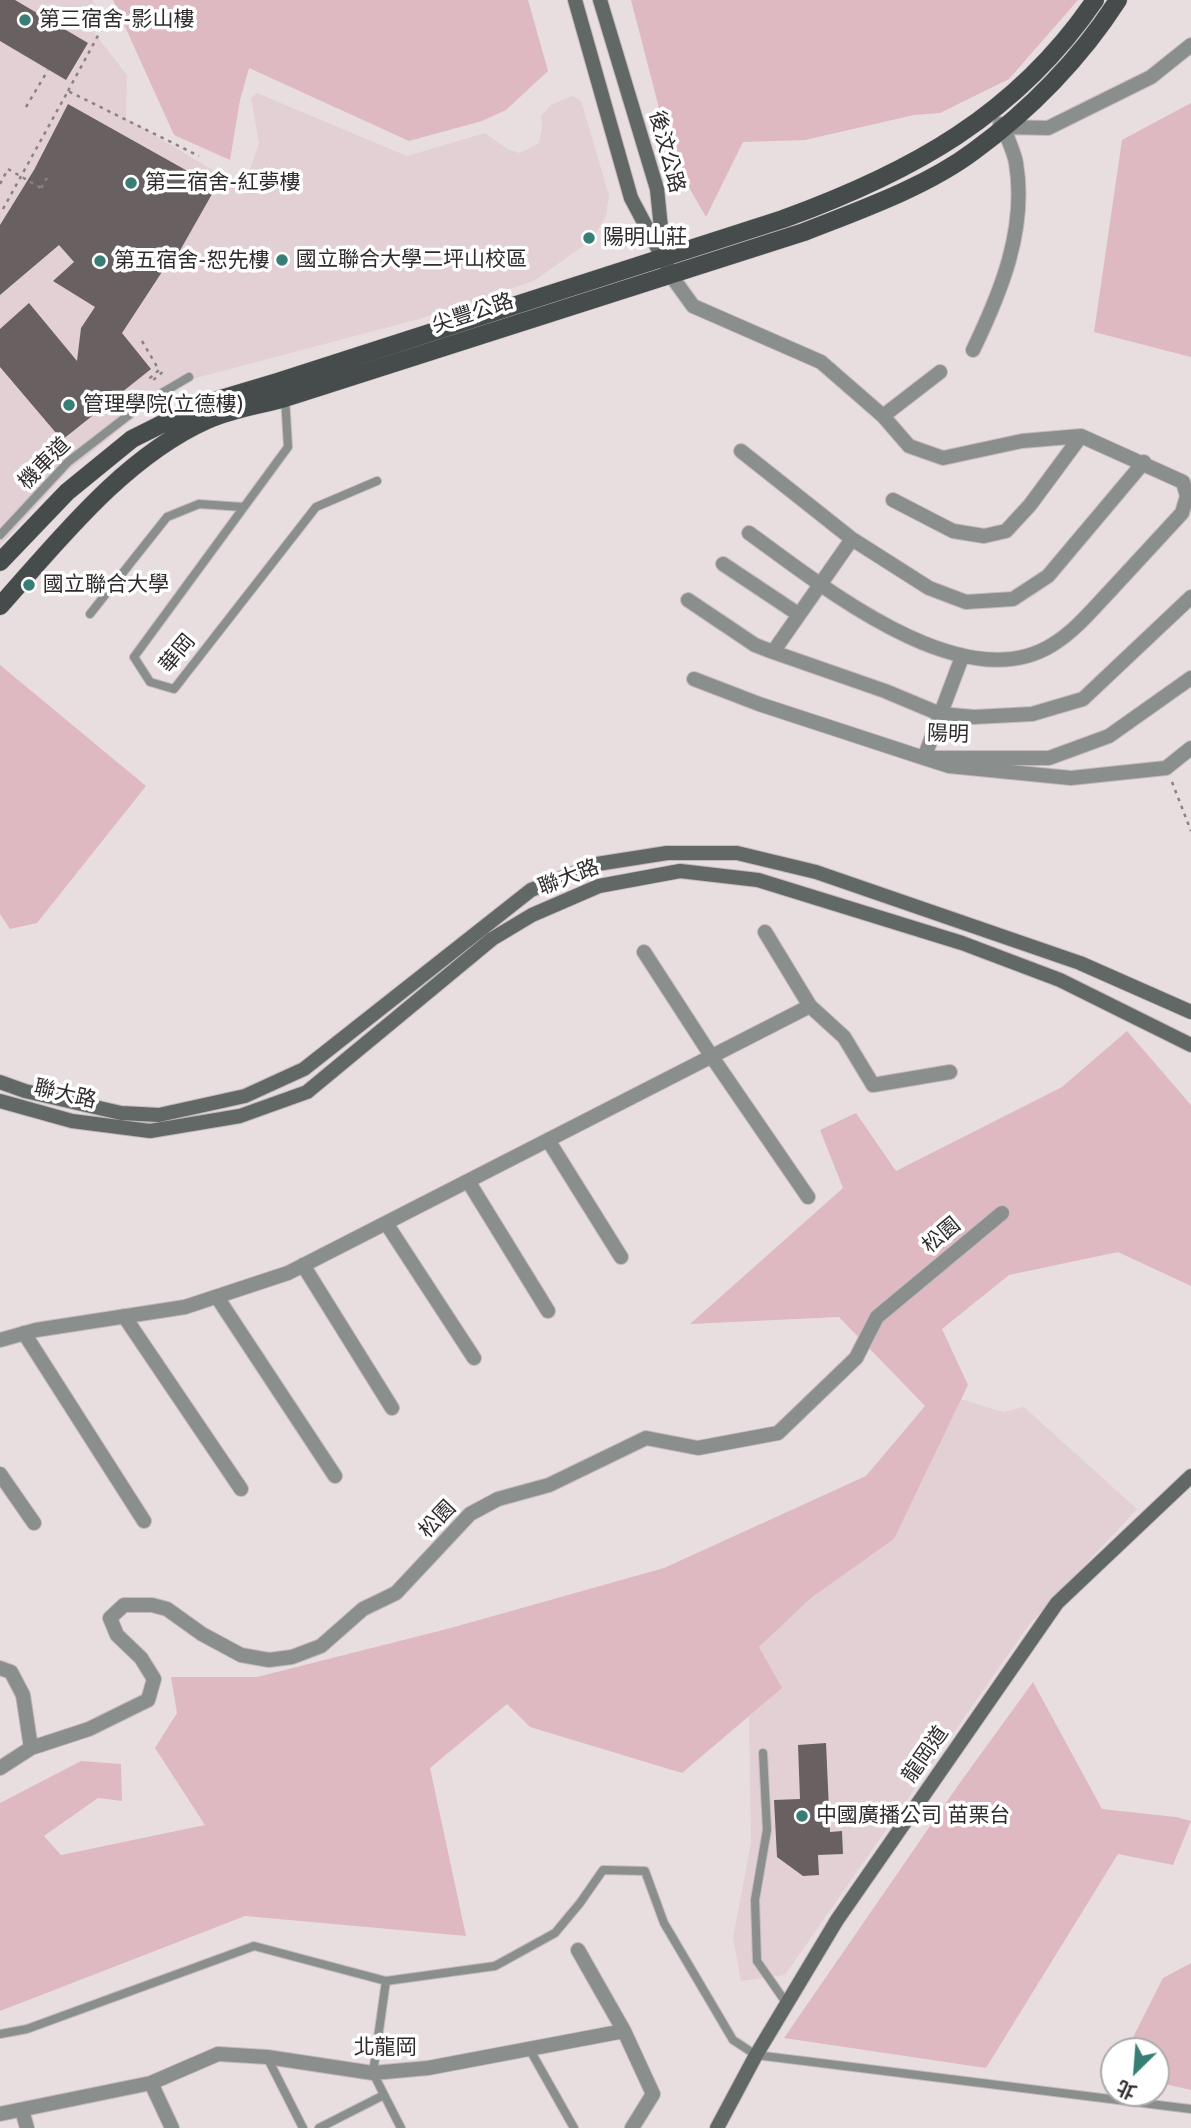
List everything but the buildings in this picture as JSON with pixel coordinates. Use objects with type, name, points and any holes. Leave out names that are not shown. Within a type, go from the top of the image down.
[{"type":"main road","name":"尖豐公路","points":[[0,606],[89,506],[156,450],[208,419],[281,390],[844,197],[935,151],[989,114],[1055,51],[1095,0]]},
{"type":"main road","name":"尖豐公路","points":[[0,562],[68,492],[132,439],[200,405],[281,390],[804,232],[854,213],[942,170],[973,152],[1070,64],[1118,0]]},
{"type":"street","name":"後汶公路","points":[[575,0],[631,198],[664,257]]},
{"type":"street","name":"後汶公路","points":[[600,0],[657,189],[664,257]]},
{"type":"street","points":[[1003,127],[1048,128],[1151,77],[1191,45]]},
{"type":"street","points":[[973,350],[1006,274],[1017,219],[1016,163],[1003,127],[989,114]]},
{"type":"street","points":[[664,257],[670,274],[693,306],[821,362],[883,416],[909,446],[943,458],[1021,441],[1081,436],[1144,462],[1183,482],[1186,496],[1186,516],[1074,629],[1050,647],[1018,659],[962,657],[938,649],[846,604],[749,533]]},
{"type":"street","points":[[883,416],[940,372]]},
{"type":"street","points":[[893,500],[953,531],[984,536],[1006,531],[1030,505],[1081,436]]},
{"type":"street","points":[[741,451],[852,539],[929,588],[967,601],[1013,599],[1048,576],[1144,462]]},
{"type":"street","points":[[773,652],[852,539]]},
{"type":"street","points":[[723,564],[798,614]]},
{"type":"street","name":"陽明","points":[[688,600],[755,645],[885,691],[940,714],[974,717],[1032,715],[1083,699],[1191,597]]},
{"type":"street","points":[[962,657],[924,758],[949,766],[1071,778],[1166,768],[1191,748]]},
{"type":"street","name":"陽明","points":[[694,679],[759,704],[924,758],[1049,758],[1109,736],[1191,678]]},
{"type":"street","name":"聯大路","points":[[0,1082],[25,1091],[121,1113],[159,1115],[245,1097],[304,1069],[531,890],[597,864],[667,853],[737,853],[816,873],[1080,963],[1191,1012]]},
{"type":"street","name":"聯大路","points":[[0,1101],[72,1121],[150,1131],[240,1116],[307,1092],[492,939],[532,915],[599,886],[680,871],[758,880],[962,943],[1060,980],[1191,1045]]},
{"type":"street","points":[[962,943],[966,924]]},
{"type":"street","points":[[765,932],[810,1006],[844,1037],[873,1085],[950,1072]]},
{"type":"street","points":[[644,953],[808,1197]]},
{"type":"street","points":[[0,1340],[24,1333],[186,1307],[288,1273],[810,1006]]},
{"type":"street","points":[[548,1140],[621,1257]]},
{"type":"street","points":[[468,1181],[548,1311]]},
{"type":"street","name":"松園","points":[[0,1768],[31,1748],[89,1728],[148,1700],[154,1679],[141,1658],[117,1635],[110,1618],[124,1605],[152,1605],[167,1609],[202,1634],[241,1655],[268,1660],[292,1657],[321,1646],[363,1609],[396,1593],[470,1514],[498,1499],[550,1485],[646,1438],[698,1448],[778,1433],[856,1358],[877,1317],[1002,1213]]},
{"type":"street","points":[[386,1223],[474,1358]]},
{"type":"street","points":[[303,1265],[392,1408]]},
{"type":"street","points":[[217,1297],[335,1476]]},
{"type":"street","points":[[124,1316],[241,1489]]},
{"type":"street","points":[[24,1333],[144,1521]]},
{"type":"street","points":[[0,1474],[34,1523]]},
{"type":"street","name":"龍岡道","points":[[716,2128],[756,2055],[837,1920],[1057,1603],[1191,1476]]},
{"type":"street","points":[[0,1668],[11,1672],[23,1695],[31,1748]]},
{"type":"street","points":[[578,1950],[624,2031],[653,2094],[632,2128]]},
{"type":"street","name":"北龍岡","points":[[0,2114],[151,2083],[218,2054],[267,2057],[373,2073],[428,2068],[624,2031]]},
{"type":"street","points":[[151,2083],[172,2128]]},
{"type":"street","points":[[22,2110],[27,2128]]},
{"type":"lane","name":"機車道","points":[[0,535],[68,462],[143,404],[188,377]]},
{"type":"lane","name":"華岡","points":[[281,390],[288,447],[134,657],[150,682],[174,689],[316,507],[377,481]]},
{"type":"lane","points":[[90,614],[167,517],[199,504],[243,507]]},
{"type":"lane","points":[[763,1753],[767,1830],[755,1900],[757,1961],[787,2004]]},
{"type":"lane","points":[[0,2034],[27,2029],[254,1946],[386,1982],[495,1966],[555,1933],[603,1870],[645,1871],[664,1923],[733,2040],[756,2055],[1191,2109]]},
{"type":"lane","points":[[386,1982],[373,2073],[401,2128]]},
{"type":"lane","points":[[530,2050],[574,2128]]},
{"type":"lane","points":[[267,2057],[303,2128]]},
{"type":"lane","points":[[320,2128],[384,2095]]},
{"type":"path","points":[[3,209],[101,30]]},
{"type":"path","points":[[26,107],[48,70]]},
{"type":"path","points":[[68,91],[199,156]]},
{"type":"path","points":[[0,184],[8,169],[41,188],[47,178]]},
{"type":"path","points":[[142,341],[159,370],[150,378],[152,381],[165,370]]},
{"type":"path","points":[[1166,768],[1191,831]]},
{"type":"shaded area","name":"國立聯合大學二坪山校區","points":[[0,0],[92,0],[97,8],[92,30],[127,75],[126,118],[231,181],[250,169],[259,143],[251,98],[257,93],[407,156],[485,133],[509,150],[520,153],[539,143],[541,116],[552,104],[573,96],[581,101],[609,195],[606,216],[593,239],[534,281],[419,319],[196,378],[146,408],[66,473],[0,546]]},
{"type":"shaded area","points":[[113,0],[528,0],[548,71],[506,110],[482,121],[409,141],[249,68],[240,100],[230,160],[174,135]]},
{"type":"shaded area","points":[[631,0],[1078,0],[1009,79],[940,113],[914,115],[805,140],[743,142],[706,217],[672,158]]},
{"type":"shaded area","points":[[1191,103],[1191,357],[1094,332],[1122,140]]},
{"type":"shaded area","points":[[0,665],[146,786],[37,923],[10,929],[0,914]]},
{"type":"shaded area","points":[[1127,1031],[1191,1105],[1191,1286],[1118,1252],[1009,1275],[942,1329],[968,1385],[894,1539],[811,1598],[759,1647],[782,1688],[682,1773],[530,1727],[507,1704],[430,1768],[466,1936],[245,1916],[0,2011],[0,1803],[81,1761],[121,1764],[122,1801],[98,1798],[44,1836],[61,1855],[205,1825],[155,1748],[177,1713],[171,1677],[257,1677],[447,1629],[664,1568],[866,1476],[925,1406],[839,1317],[690,1324],[843,1188],[820,1130],[856,1113],[896,1171],[1062,1087]]},
{"type":"shaded area","points":[[961,1399],[1003,1412],[1024,1407],[1137,1509],[1028,1626],[785,1975],[741,1981],[733,1938],[751,1842],[749,1716],[781,1688],[759,1647],[811,1598],[894,1539]]},
{"type":"shaded area","points":[[1033,1682],[1102,1809],[1191,1821],[1173,1865],[1118,1854],[986,2068],[784,2038],[959,1784]]},
{"type":"shaded area","points":[[1191,1963],[1191,2090],[1170,2085],[1170,2037],[1133,2037],[1163,1978]]},
{"type":"place","name":"第三宿舍-影山樓","points":[[25,20]]},
{"type":"place","name":"第二宿舍-紅夢樓","points":[[131,183]]},
{"type":"place","name":"陽明山莊","points":[[589,238]]},
{"type":"place","name":"國立聯合大學二坪山校區","points":[[282,260]]},
{"type":"place","name":"第五宿舍-恕先樓","points":[[100,261]]},
{"type":"place","name":"管理學院(立德樓)","points":[[69,405]]},
{"type":"place","name":"國立聯合大學","points":[[29,585]]},
{"type":"place","name":"中國廣播公司 苗栗台","points":[[802,1816]]}]
